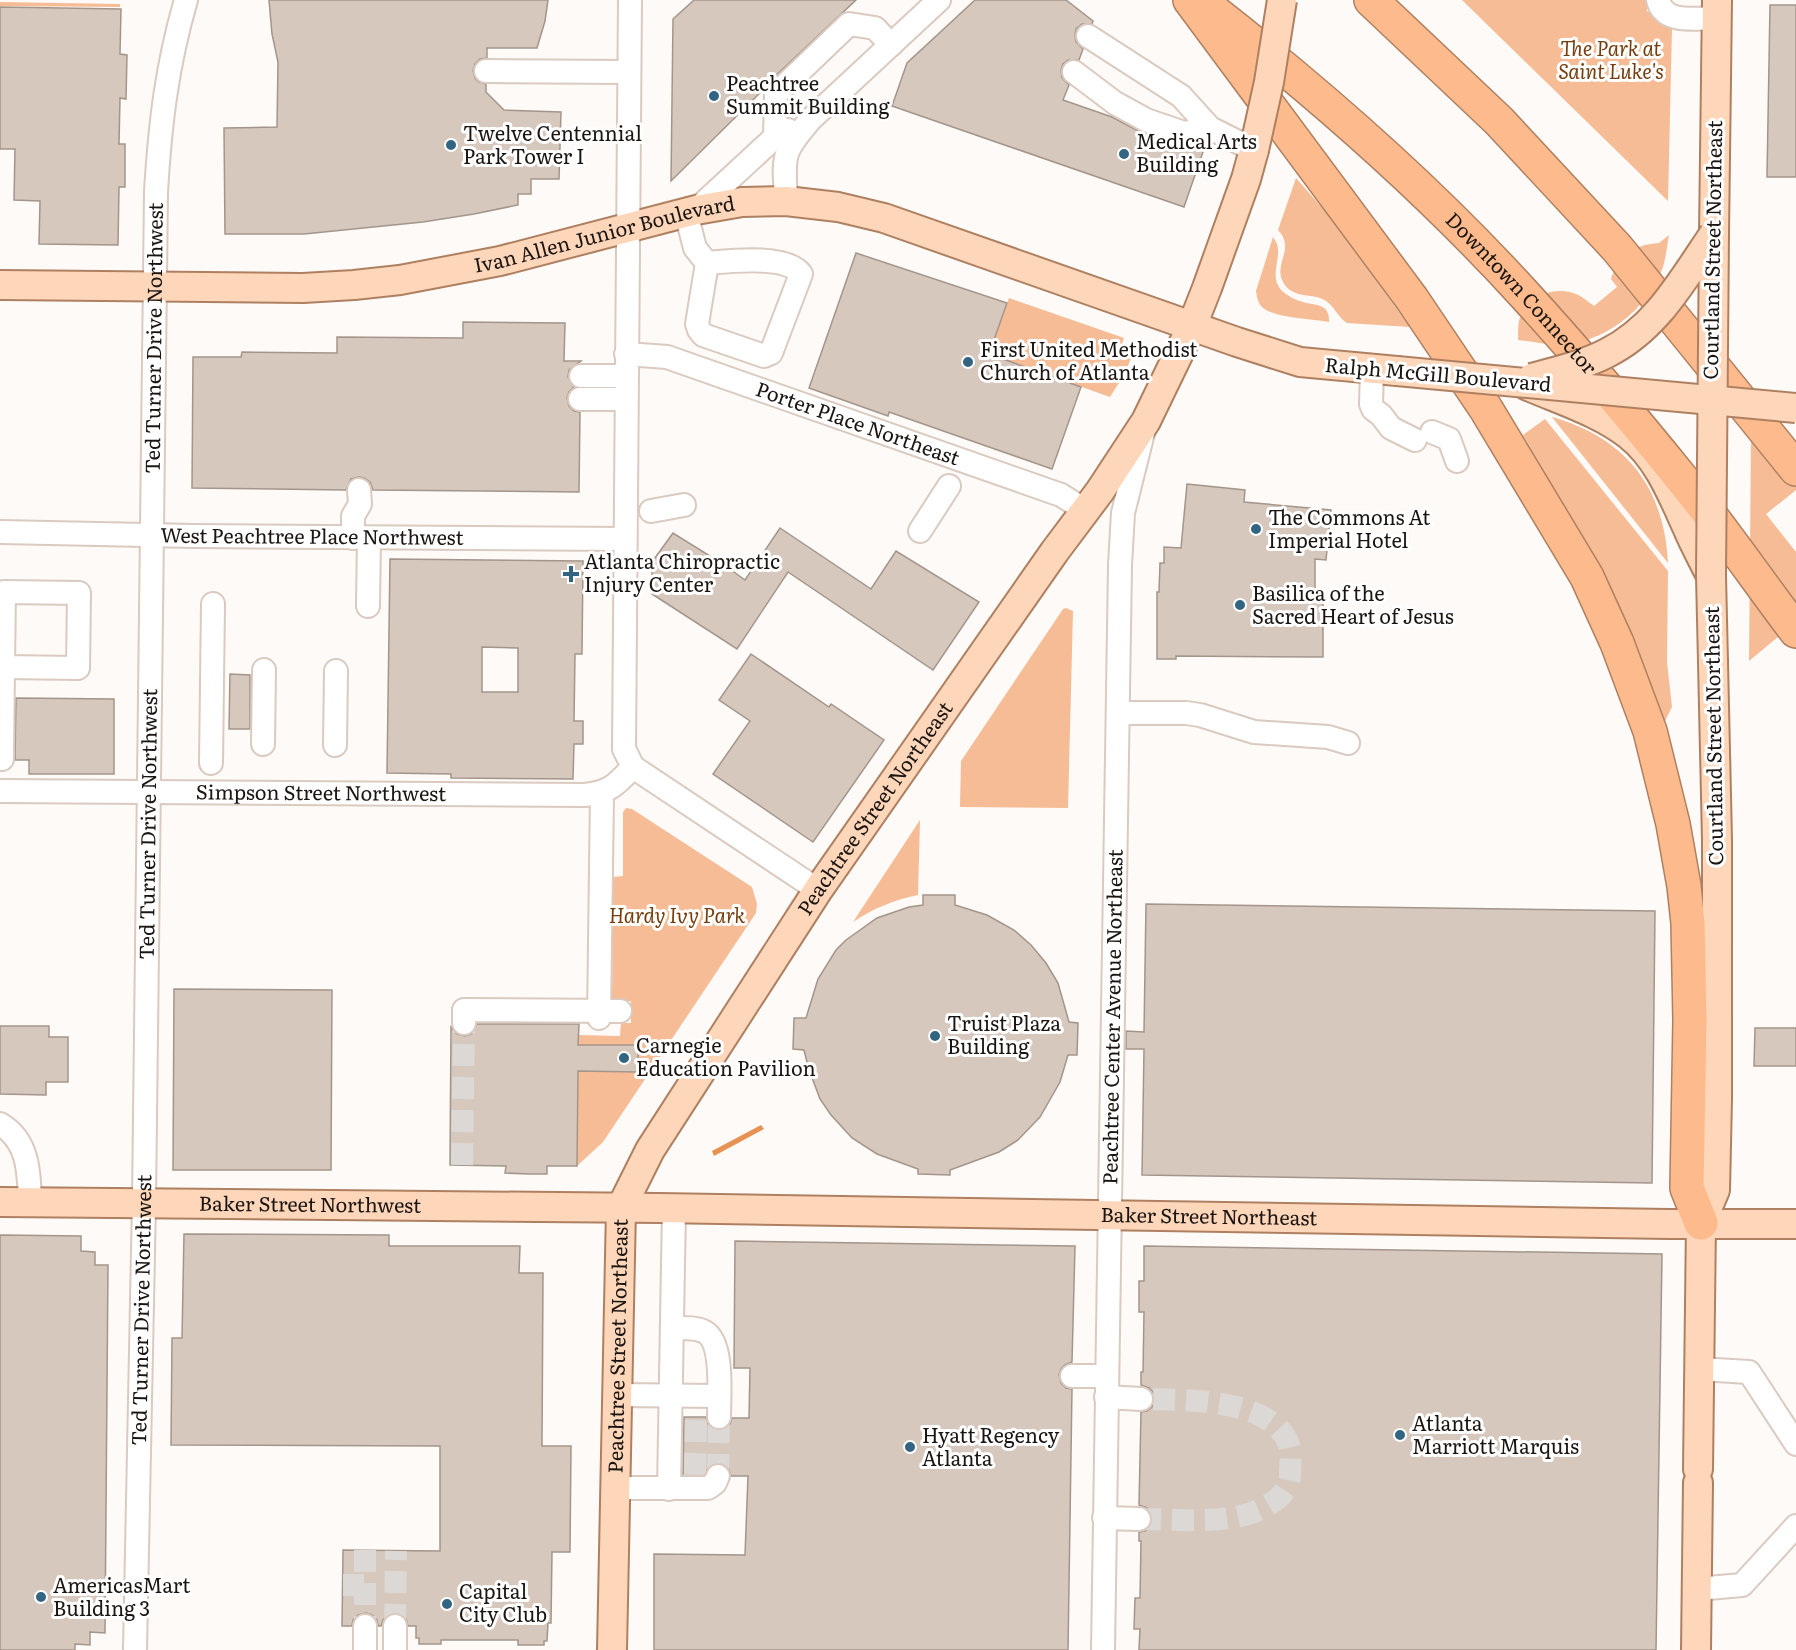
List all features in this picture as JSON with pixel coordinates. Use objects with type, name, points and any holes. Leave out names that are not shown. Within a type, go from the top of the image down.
[{"type":"highway","points":[[1190,0],[1412,299],[1486,409],[1587,577],[1617,643],[1650,731],[1673,824],[1684,886],[1688,923],[1689,1020],[1687,1188],[1701,1223]]},
{"type":"highway","name":"Downtown Connector","points":[[1198,0],[1324,102],[1466,234],[1515,284],[1683,480],[1796,631]]},
{"type":"highway","points":[[1371,0],[1499,121],[1617,248],[1796,469]]},
{"type":"main road","name":"Peachtree Street Northeast","points":[[612,1650],[621,1208],[650,1150],[818,890],[1100,491],[1146,422],[1192,326],[1246,179],[1269,82],[1282,0]]},
{"type":"main road","name":"Courtland Street Northeast","points":[[1696,1650],[1701,1223],[1714,1190],[1717,1098],[1717,852],[1711,576],[1717,9]]},
{"type":"main road","name":"Ivan Allen Junior Boulevard","points":[[0,285],[303,288],[354,285],[400,280],[500,261],[691,211],[742,202],[786,201],[838,207],[884,218],[1192,326]]},
{"type":"main road","points":[[1519,382],[1605,355],[1626,343],[1659,314],[1714,234]]},
{"type":"main road","name":"Ralph McGill Boulevard","points":[[1192,326],[1300,362],[1796,408]]},
{"type":"main road","points":[[1519,382],[1593,413],[1628,434],[1643,448],[1668,486],[1711,576]]},
{"type":"main road","name":"Baker Street Northwest","points":[[0,1202],[621,1208]]},
{"type":"main road","name":"Baker Street Northeast","points":[[621,1208],[1796,1224]]},
{"type":"street","name":"Ted Turner Drive Northwest","points":[[135,1650],[144,1202],[156,192],[162,112],[169,64],[186,0]]},
{"type":"street","points":[[630,0],[624,749],[633,767],[818,890]]},
{"type":"street","points":[[786,201],[787,152],[811,118],[939,0]]},
{"type":"street","points":[[1658,0],[1660,7],[1670,16],[1679,18],[1717,9]]},
{"type":"street","points":[[775,137],[776,94],[849,24],[875,28],[891,45]]},
{"type":"street","points":[[1088,36],[1181,96],[1210,128],[1254,150]]},
{"type":"street","points":[[486,71],[629,72]]},
{"type":"street","points":[[1074,72],[1115,103],[1146,120],[1184,133],[1210,128]]},
{"type":"street","points":[[707,263],[694,248],[691,211],[775,137],[811,118]]},
{"type":"street","points":[[759,259],[793,267],[801,274],[771,353],[764,356],[703,335],[699,330],[697,324],[707,263],[759,259]]},
{"type":"street","name":"Porter Place Northeast","points":[[580,376],[626,365],[653,355],[677,361],[1061,495],[1085,510]]},
{"type":"street","points":[[1385,370],[1371,404],[1373,409],[1391,428],[1403,436],[1423,436]]},
{"type":"street","points":[[580,399],[626,399]]},
{"type":"street","name":"Peachtree Center Avenue Northeast","points":[[1103,1650],[1120,565],[1124,513],[1146,422]]},
{"type":"street","points":[[920,531],[949,486]]},
{"type":"street","points":[[352,489],[346,504],[358,531],[368,606]]},
{"type":"street","points":[[651,512],[684,504]]},
{"type":"street","name":"West Peachtree Place Northwest","points":[[0,532],[153,536],[358,531],[625,540]]},
{"type":"street","points":[[0,759],[2,759],[2,592],[79,593],[78,668],[3,667]]},
{"type":"street","points":[[211,763],[213,604]]},
{"type":"street","points":[[263,744],[264,670]]},
{"type":"street","points":[[335,745],[336,671]]},
{"type":"street","points":[[1118,713],[1186,713],[1254,732],[1328,737],[1348,743]]},
{"type":"street","points":[[464,1023],[464,1010],[606,1013],[602,793],[613,788],[633,767]]},
{"type":"street","name":"Simpson Street Northwest","points":[[0,790],[533,795],[602,793]]},
{"type":"street","points":[[0,1124],[7,1128],[23,1150],[28,1163],[30,1202]]},
{"type":"street","points":[[669,1489],[674,1208]]},
{"type":"street","points":[[617,1395],[671,1396],[708,1407],[717,1352],[711,1338],[704,1331],[672,1328]]},
{"type":"street","points":[[1700,1370],[1749,1372],[1796,1444]]},
{"type":"street","points":[[1072,1376],[1141,1399]]},
{"type":"street","points":[[616,1488],[669,1489],[703,1480]]},
{"type":"street","points":[[1104,1518],[1139,1519]]},
{"type":"street","points":[[1697,1588],[1743,1586],[1796,1526]]},
{"type":"street","points":[[364,1650],[365,1626]]},
{"type":"street","points":[[395,1626],[395,1650]]},
{"type":"green space","name":"The Park at Saint Luke's","points":[[1462,0],[1647,0],[1647,11],[1672,27],[1668,201]]},
{"type":"green space","points":[[0,2],[120,4],[120,7],[0,6]]},
{"type":"green space","points":[[1296,178],[1325,211],[1410,327],[1347,323],[1325,300],[1295,293],[1286,287],[1281,275],[1285,243],[1278,230]]},
{"type":"green space","points":[[1669,235],[1663,267],[1656,283],[1646,298],[1621,322],[1606,332],[1572,343],[1555,345],[1518,340],[1522,313],[1533,300],[1548,293],[1565,291],[1579,295],[1594,306],[1617,287],[1611,279],[1623,258],[1642,246],[1659,243]]},
{"type":"green space","points":[[1273,237],[1278,250],[1276,278],[1282,291],[1292,298],[1325,308],[1329,322],[1276,314],[1263,308],[1260,304],[1256,291]]},
{"type":"green space","points":[[1009,298],[1124,338],[1119,354],[1131,358],[1125,373],[1110,397],[989,354]]},
{"type":"green space","points":[[1552,417],[1578,426],[1601,438],[1620,452],[1636,469],[1659,511],[1668,563]]},
{"type":"green space","points":[[1545,419],[1668,571],[1667,662],[1672,707],[1662,727],[1641,662],[1608,583],[1523,435]]},
{"type":"green space","points":[[1751,438],[1796,442],[1796,490],[1766,514],[1796,552],[1796,622],[1749,661]]},
{"type":"green space","points":[[1063,609],[1073,611],[1068,808],[960,807],[961,761]]},
{"type":"green space","name":"Hardy Ivy Park","points":[[626,808],[632,809],[752,887],[757,904],[756,913],[603,1142],[577,1166],[578,1035],[620,1036],[621,1023],[631,1023],[631,1001],[612,1001],[613,877],[623,876],[623,812]]},
{"type":"green space","points":[[920,820],[918,895],[884,905],[853,922]]},
{"type":"shaded area","points":[[761,1125],[764,1129],[714,1156],[712,1151]]},
{"type":"building","points":[[269,0],[548,0],[537,48],[487,48],[487,58],[480,59],[473,71],[479,82],[486,84],[486,92],[504,110],[561,112],[559,179],[531,179],[531,194],[518,194],[518,205],[474,214],[423,222],[304,234],[225,234],[224,128],[277,127],[278,62],[272,34]]},
{"type":"building","name":"Peachtree Summit Building","points":[[694,0],[856,0],[767,84],[671,181],[673,19]]},
{"type":"building","points":[[975,0],[1066,0],[1093,21],[1092,24],[1082,24],[1076,29],[1076,42],[1083,49],[1079,60],[1068,60],[1063,64],[1062,78],[1069,85],[1063,100],[1112,117],[1142,133],[1180,146],[1194,145],[1204,149],[1184,207],[892,106],[907,63]]},
{"type":"building","points":[[1770,5],[1796,5],[1796,177],[1767,177]]},
{"type":"building","points":[[0,7],[121,9],[120,54],[127,55],[126,99],[120,98],[119,144],[125,144],[125,187],[119,187],[118,245],[39,244],[40,201],[14,200],[15,149],[0,149]]},
{"type":"building","name":"First United Methodist Church of Atlanta","points":[[856,253],[1007,303],[989,354],[1081,387],[1052,469],[889,412],[888,416],[809,388]]},
{"type":"building","points":[[463,322],[565,323],[564,361],[581,361],[569,370],[568,377],[574,387],[567,398],[569,406],[574,411],[580,412],[579,492],[373,490],[370,482],[359,477],[351,479],[346,490],[192,488],[193,357],[241,357],[242,352],[337,353],[337,337],[463,338]]},
{"type":"building","name":"Basilica of the Sacred Heart of Jesus","points":[[1187,484],[1245,490],[1244,502],[1331,510],[1326,560],[1315,559],[1315,598],[1323,598],[1323,657],[1176,656],[1176,659],[1157,659],[1157,592],[1159,592],[1160,563],[1164,563],[1164,547],[1181,548]]},
{"type":"building","points":[[780,528],[871,589],[896,551],[979,602],[933,670],[788,572],[737,649],[652,594],[652,562],[673,533],[745,580]]},
{"type":"building","points":[[390,559],[583,561],[582,654],[575,654],[574,721],[583,721],[583,744],[574,744],[573,779],[451,778],[451,774],[387,773]],"holes":[[[482,647],[518,648],[518,692],[482,692]]]},
{"type":"building","points":[[751,654],[829,707],[831,704],[884,740],[813,842],[713,774],[750,721],[719,700]]},
{"type":"building","points":[[230,674],[250,675],[250,729],[229,729]]},
{"type":"building","points":[[16,698],[114,699],[114,774],[29,774],[29,760],[15,760]]},
{"type":"building","name":"Truist Plaza Building","points":[[923,895],[955,895],[955,905],[987,915],[1014,930],[1046,963],[1058,983],[1069,1022],[1078,1023],[1077,1055],[1068,1055],[1060,1082],[1040,1117],[1018,1140],[999,1152],[950,1170],[950,1175],[918,1174],[918,1169],[877,1154],[852,1138],[820,1099],[804,1050],[793,1049],[794,1018],[806,1018],[818,979],[836,950],[877,918],[909,907],[923,905]]},
{"type":"building","points":[[1146,904],[1655,911],[1652,1183],[1142,1175],[1144,1049],[1126,1049],[1126,1031],[1144,1032]]},
{"type":"building","points":[[174,989],[332,990],[331,1170],[173,1170]]},
{"type":"building","points":[[477,1024],[579,1024],[578,1045],[638,1045],[638,1072],[578,1071],[577,1166],[547,1166],[547,1174],[529,1174],[505,1173],[506,1166],[450,1165],[451,1027],[457,1034],[465,1036],[471,1034]]},
{"type":"building","points":[[0,1026],[49,1026],[49,1037],[68,1037],[68,1082],[46,1082],[46,1095],[0,1094]]},
{"type":"building","points":[[1755,1028],[1796,1028],[1796,1066],[1754,1066]]},
{"type":"building","points":[[184,1234],[389,1235],[389,1246],[520,1246],[519,1273],[543,1273],[542,1446],[571,1446],[570,1552],[552,1552],[551,1623],[548,1623],[547,1641],[544,1641],[544,1645],[518,1645],[518,1640],[441,1640],[441,1644],[419,1644],[419,1638],[416,1638],[416,1626],[408,1626],[406,1619],[396,1613],[388,1615],[381,1626],[378,1626],[377,1620],[372,1615],[366,1613],[358,1615],[353,1620],[352,1626],[342,1626],[343,1550],[440,1551],[440,1446],[171,1445],[172,1338],[182,1338]]},
{"type":"building","points":[[0,1235],[81,1236],[81,1251],[95,1252],[95,1265],[108,1265],[105,1633],[90,1632],[90,1645],[75,1644],[75,1650],[0,1650]]},
{"type":"building","name":"Hyatt Regency Atlanta","points":[[735,1241],[1075,1246],[1072,1362],[1061,1369],[1059,1375],[1061,1383],[1066,1388],[1072,1389],[1068,1650],[654,1650],[654,1554],[745,1555],[748,1476],[731,1476],[728,1467],[723,1463],[710,1466],[704,1474],[683,1474],[684,1417],[706,1417],[708,1424],[718,1430],[726,1428],[732,1418],[749,1418],[750,1368],[734,1368]]},
{"type":"building","name":"Atlanta Marriott Marquis","points":[[1144,1246],[1662,1254],[1656,1650],[1139,1650],[1140,1629],[1134,1629],[1135,1598],[1140,1598],[1141,1541],[1139,1541],[1139,1532],[1150,1527],[1152,1519],[1151,1512],[1139,1505],[1141,1412],[1152,1407],[1154,1399],[1153,1392],[1141,1385],[1144,1312],[1139,1312],[1139,1281],[1144,1281]]},
{"type":"tunnel","points":[[462,1165],[464,1023]]},
{"type":"tunnel","points":[[1139,1519],[1208,1520],[1248,1514],[1270,1504],[1287,1488],[1291,1459],[1289,1445],[1279,1429],[1264,1418],[1246,1410],[1201,1401],[1141,1399]]},
{"type":"tunnel","points":[[695,1475],[696,1417]]},
{"type":"tunnel","points":[[718,1476],[719,1417]]},
{"type":"tunnel","points":[[365,1550],[365,1626]]},
{"type":"tunnel","points":[[395,1626],[396,1551]]},
{"type":"tunnel","points":[[343,1585],[364,1585]]},
{"type":"place","name":"Peachtree Summit Building","points":[[714,96]]},
{"type":"place","name":"Twelve Centennial Park Tower I","points":[[451,145]]},
{"type":"place","name":"Medical Arts Building","points":[[1124,154]]},
{"type":"place","name":"First United Methodist Church of Atlanta","points":[[968,362]]},
{"type":"place","name":"The Commons At Imperial Hotel","points":[[1256,529]]},
{"type":"place","name":"Atlanta Chiropractic Injury Center","points":[[571,574]]},
{"type":"place","name":"Basilica of the Sacred Heart of Jesus","points":[[1240,605]]},
{"type":"place","name":"Truist Plaza Building","points":[[935,1036]]},
{"type":"place","name":"Carnegie Education Pavilion","points":[[624,1058]]},
{"type":"place","name":"Atlanta Marriott Marquis","points":[[1400,1435]]},
{"type":"place","name":"Hyatt Regency Atlanta","points":[[910,1447]]},
{"type":"place","name":"AmericasMart Building 3","points":[[41,1597]]},
{"type":"place","name":"Capital City Club","points":[[447,1604]]}]
